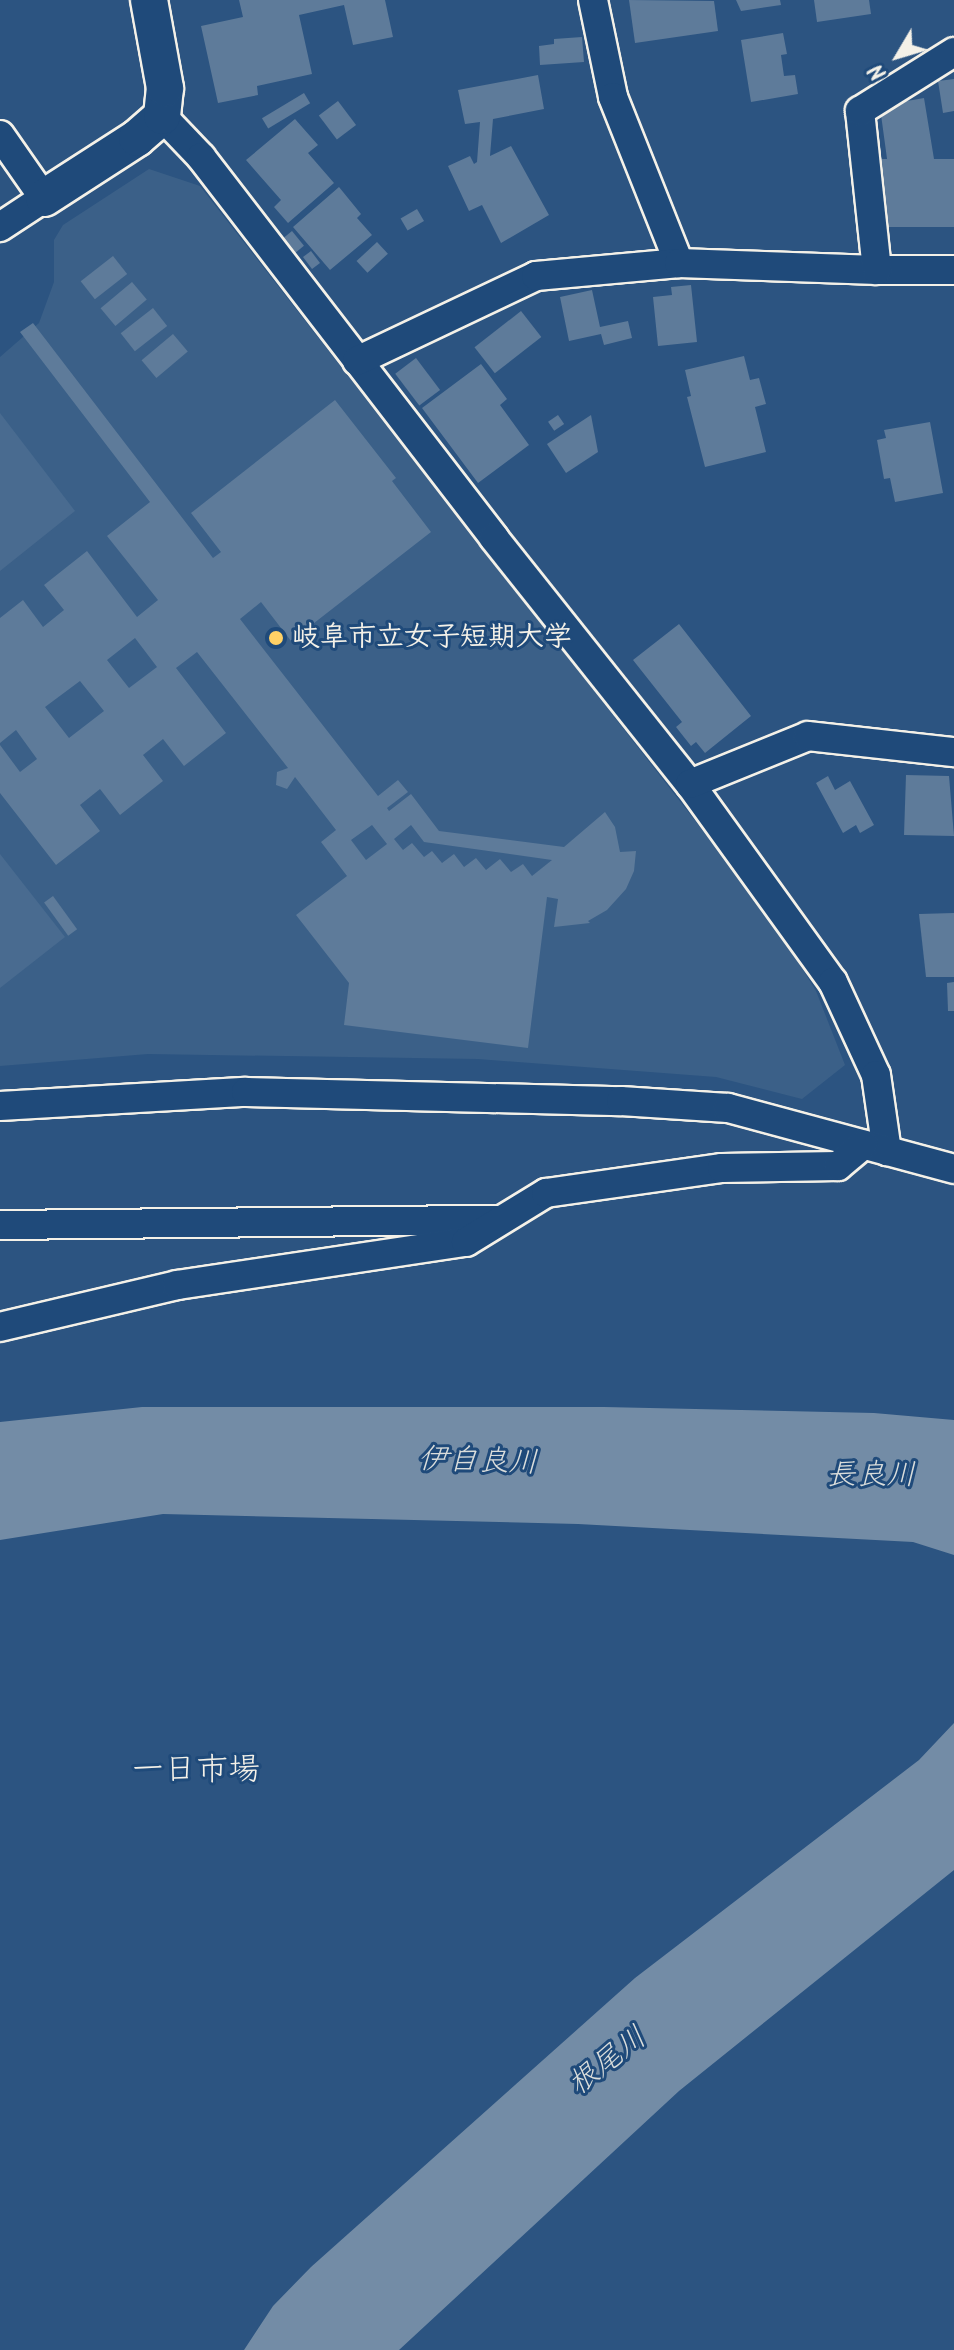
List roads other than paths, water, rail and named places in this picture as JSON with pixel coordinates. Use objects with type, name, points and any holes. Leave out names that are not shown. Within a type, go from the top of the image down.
[{"type":"street","points":[[0,227],[137,138],[162,116],[165,88],[149,0]]},
{"type":"street","points":[[593,0],[613,97],[679,263]]},
{"type":"street","points":[[877,270],[860,111],[954,52]]},
{"type":"street","points":[[162,116],[201,157],[357,361],[690,784],[833,982],[876,1075],[875,1148]]},
{"type":"street","points":[[0,135],[44,198]]},
{"type":"street","points":[[357,361],[536,276],[679,263],[954,270]]},
{"type":"street","points":[[690,784],[808,736],[954,752]]},
{"type":"street","points":[[0,1106],[246,1092],[621,1101],[728,1108],[954,1169]]},
{"type":"street","points":[[0,1327],[177,1285],[466,1242],[546,1193],[722,1168],[838,1166],[875,1148]]},
{"type":"street","points":[[0,1225],[500,1220]]},
{"type":"water","name":"長良川","points":[[142,1407],[604,1407],[874,1413],[954,1420],[954,1555],[913,1542],[578,1524],[163,1514],[0,1540],[0,1422]]},
{"type":"water","name":"根尾川","points":[[954,1723],[954,1870],[679,2091],[399,2350],[244,2350],[273,2306],[311,2267],[635,1978],[919,1760]]},
{"type":"place","name":"岐阜市立女子短期大学","points":[[276,638]]},
{"type":"district","name":"一日市場","points":[[196,1771]]},
{"type":"water label","name":"伊自良川","points":[[478,1462]]}]
